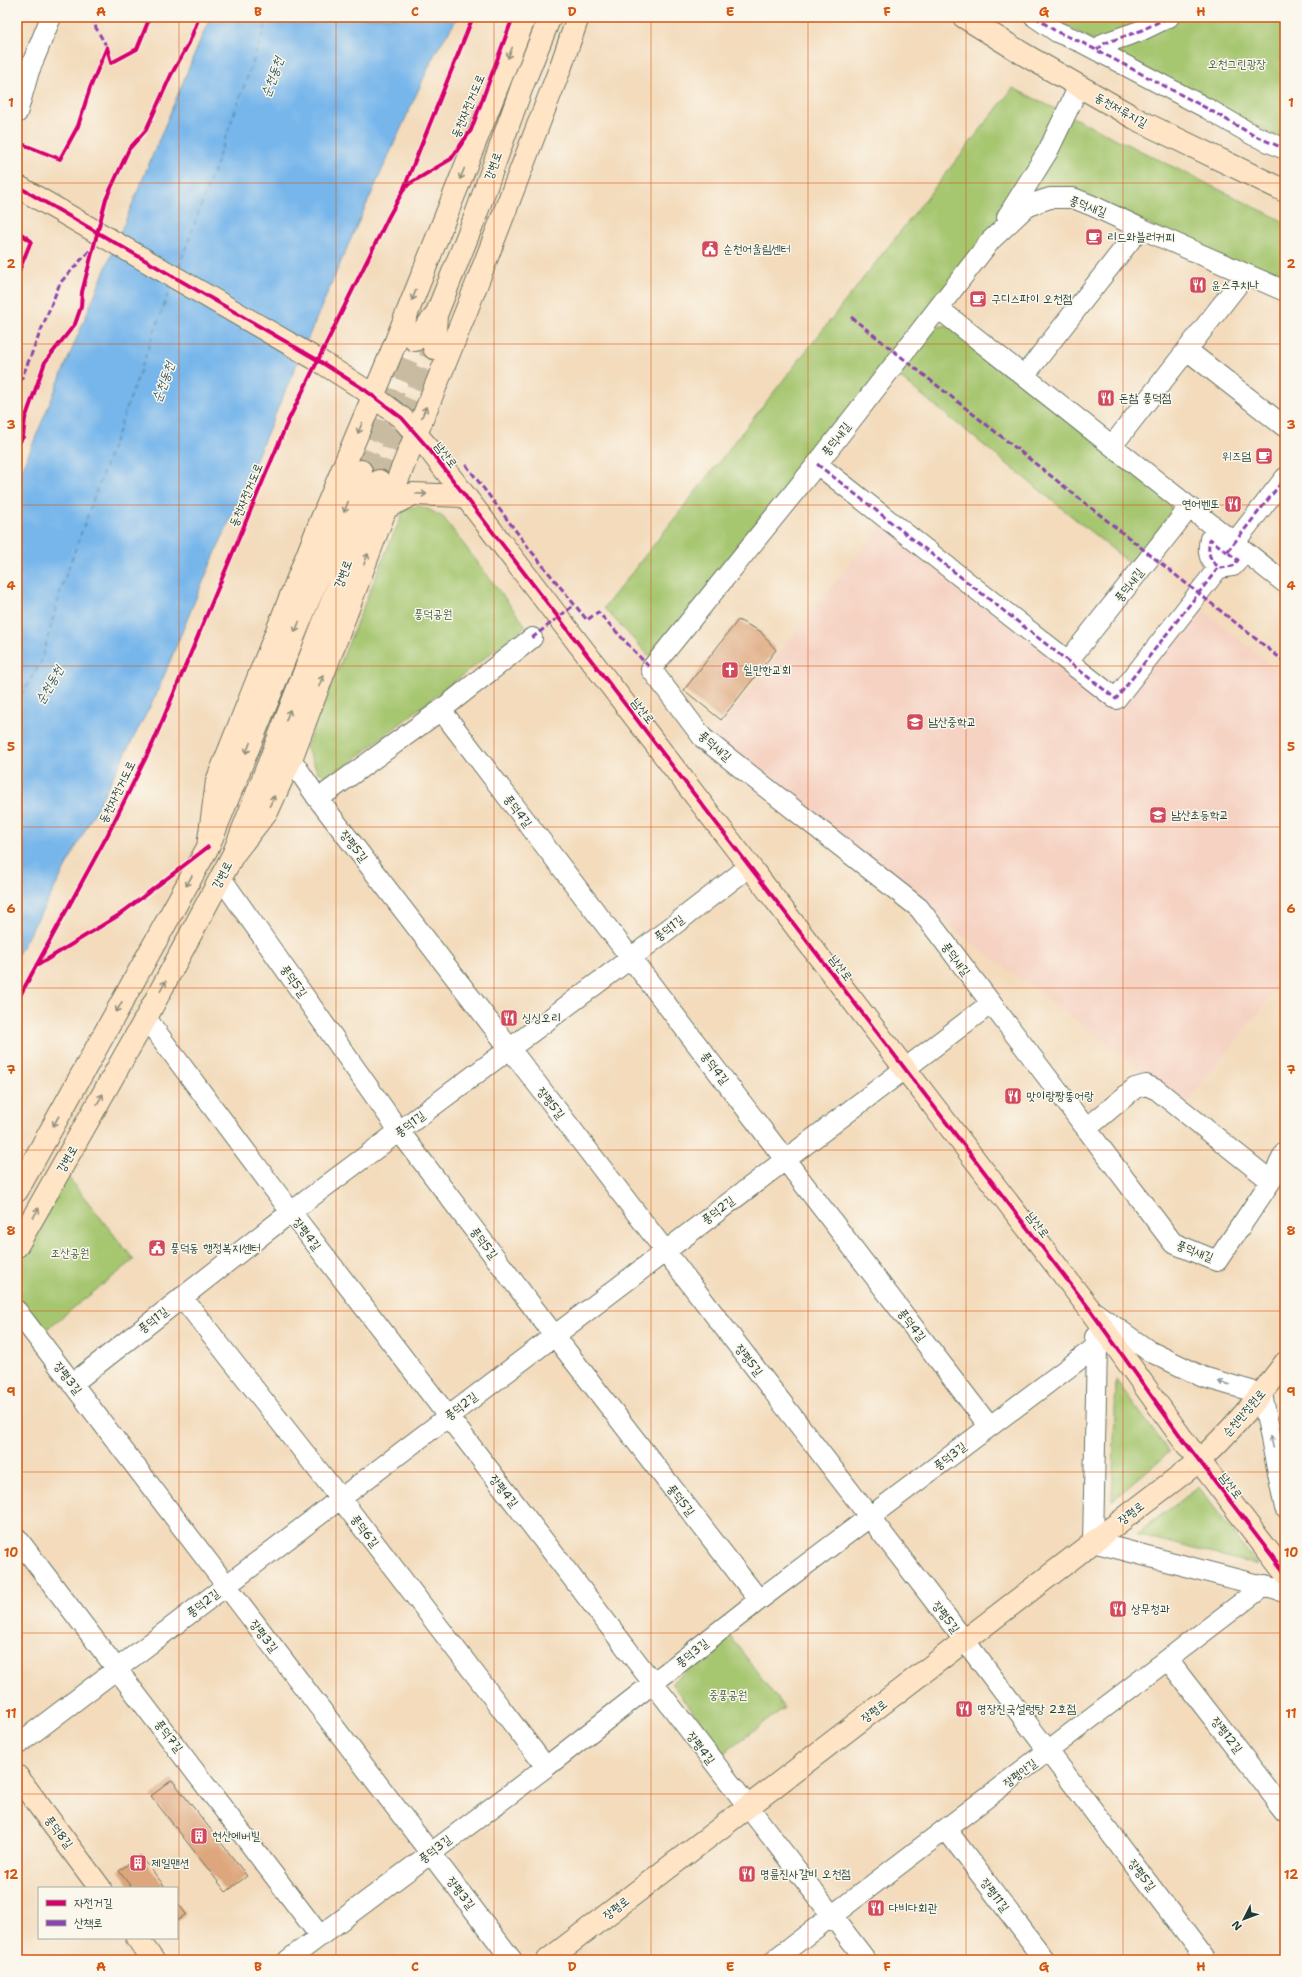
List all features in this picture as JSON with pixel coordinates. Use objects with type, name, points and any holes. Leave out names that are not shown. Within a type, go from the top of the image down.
[{"type":"main road","points":[[208,847],[217,781],[369,393],[525,17]]},
{"type":"main road","name":"강변로","points":[[425,344],[474,220],[523,84],[550,17]]},
{"type":"main road","points":[[233,855],[268,810],[292,759],[386,508],[467,309],[561,66],[578,17]]},
{"type":"main road","name":"동천저류지길","points":[[964,17],[1140,121],[1285,191]]},
{"type":"main road","name":"남산로","points":[[17,186],[321,362],[369,393],[402,418],[429,449],[1088,1307],[1200,1461],[1285,1573]]},
{"type":"main road","name":"강변로","points":[[17,1191],[208,847],[370,476],[233,855],[146,1018],[17,1246]]},
{"type":"main road","points":[[386,508],[413,494],[464,496]]},
{"type":"main road","name":"순천만정원로","points":[[1200,1461],[1228,1433],[1262,1394],[1285,1363]]},
{"type":"main road","name":"장평로","points":[[548,1960],[1200,1461]]},
{"type":"main road","name":"풍덕8길","points":[[17,1776],[99,1887]]},
{"type":"main road","points":[[138,1939],[154,1960]]},
{"type":"street","points":[[17,113],[29,71],[51,17]]},
{"type":"street","points":[[1035,17],[1057,32],[1097,50],[1254,135],[1285,149]]},
{"type":"street","points":[[1097,50],[1105,43],[1140,31],[1169,17]]},
{"type":"street","points":[[991,240],[1044,157],[1079,86]]},
{"type":"street","points":[[1044,157],[1046,180],[1060,197]]},
{"type":"street","name":"풍덕새길","points":[[1285,291],[1073,198],[1060,197],[1035,203],[1024,209],[991,240],[817,464],[651,669],[702,738],[919,908],[990,1004],[1173,1243],[1217,1261],[1271,1181],[1285,1152]]},
{"type":"street","points":[[1024,376],[1140,228]]},
{"type":"street","points":[[1112,446],[1246,274]]},
{"type":"street","points":[[938,308],[1189,508],[1227,554],[1285,584]]},
{"type":"street","points":[[1187,350],[1285,427]]},
{"type":"street","points":[[817,464],[1116,699],[1285,478]]},
{"type":"street","name":"풍덕새길","points":[[1068,661],[1189,508]]},
{"type":"street","points":[[318,799],[441,710],[532,638]]},
{"type":"street","name":"풍덕4길","points":[[441,710],[990,1426]]},
{"type":"street","name":"장평5길","points":[[292,759],[318,799],[965,1641],[1206,1960]]},
{"type":"street","name":"풍덕1길","points":[[72,1384],[291,1212],[631,958],[750,866]]},
{"type":"street","name":"풍덕5길","points":[[221,878],[400,1132],[554,1335],[759,1600]]},
{"type":"street","name":"풍덕2길","points":[[17,1745],[990,1004]]},
{"type":"street","name":"장평4길","points":[[146,1018],[447,1417],[747,1808],[866,1960]]},
{"type":"street","points":[[1086,1129],[1135,1088],[1146,1085],[1157,1090],[1271,1181]]},
{"type":"street","name":"풍덕6길","points":[[182,1297],[340,1498],[546,1767]]},
{"type":"street","points":[[1088,1307],[1097,1346],[1093,1542],[1265,1585],[1285,1592]]},
{"type":"street","points":[[1088,1307],[1149,1351],[1203,1378],[1262,1394],[1285,1508]]},
{"type":"street","name":"장평3길","points":[[17,1312],[512,1960]]},
{"type":"street","name":"풍덕3길","points":[[288,1960],[546,1767],[759,1600],[1097,1346]]},
{"type":"street","name":"풍덕7길","points":[[17,1538],[320,1936]]},
{"type":"street","name":"장평안길","points":[[774,1960],[1265,1585]]},
{"type":"street","name":"장평12길","points":[[1168,1660],[1285,1811]]},
{"type":"street","name":"장평11길","points":[[946,1829],[1045,1960]]},
{"type":"shaded area","points":[[884,522],[1117,707],[1199,607],[1285,676],[1285,979],[1186,1103],[946,923],[713,736]]},
{"type":"green space","name":"오천그린광장","points":[[1049,17],[1285,17],[1285,141]]},
{"type":"green space","points":[[1013,88],[1285,222],[1285,287],[1088,196],[1034,199],[652,659],[604,608]]},
{"type":"green space","points":[[949,325],[1170,501],[1171,510],[1169,518],[1132,565],[897,375],[928,335],[937,327]]},
{"type":"green space","name":"풍덕공원","points":[[418,506],[428,509],[443,517],[526,626],[330,778],[317,771],[306,747],[405,509]]},
{"type":"green space","name":"조산공원","points":[[64,1172],[134,1260],[43,1332],[17,1299],[17,1255]]},
{"type":"green space","points":[[1116,1380],[1169,1452],[1112,1501]]},
{"type":"green space","points":[[1199,1487],[1257,1565],[1136,1534]]},
{"type":"green space","name":"중풍공원","points":[[731,1637],[784,1708],[724,1753],[671,1683]]},
{"type":"water","name":"순천동천","points":[[210,17],[458,17],[435,53],[345,252],[193,605],[156,695],[51,895],[17,956],[17,482]]},
{"type":"building","name":"쉴만한교회","points":[[738,620],[760,631],[776,650],[721,720],[684,690]]},
{"type":"building","name":"현산에버빌","points":[[172,1780],[247,1876],[226,1892],[151,1796]]},
{"type":"building","name":"제일맨션","points":[[140,1855],[165,1887],[131,1887],[119,1871]]},
{"type":"building","name":"제일맨션","points":[[178,1903],[186,1914],[178,1920]]},
{"type":"ferry route","points":[[179,267],[269,17]]},
{"type":"ferry route","points":[[17,703],[41,662],[63,583],[171,286]]},
{"type":"tunnel","points":[[361,471],[415,340]]},
{"type":"tunnel","points":[[379,481],[434,348]]},
{"type":"marked path","points":[[93,17],[96,28],[107,47]]},
{"type":"marked path","points":[[1035,17],[1057,32],[1081,42],[1208,109],[1253,135],[1285,149]]},
{"type":"marked path","points":[[1097,50],[1105,43],[1140,31],[1169,17]]},
{"type":"marked path","points":[[17,390],[60,283],[91,249]]},
{"type":"marked path","points":[[851,317],[1285,662]]},
{"type":"marked path","points":[[817,464],[1116,699],[1219,567]]},
{"type":"marked path","points":[[466,465],[531,551],[587,620],[598,612],[651,669]]},
{"type":"marked path","points":[[1227,552],[1210,539],[1209,552],[1211,560],[1221,568],[1233,566],[1238,560],[1227,552],[1285,478]]},
{"type":"marked path","points":[[532,638],[574,605]]},
{"type":"cycle path","points":[[17,142],[60,159],[78,126],[90,88],[107,47],[111,63],[137,49],[150,17]]},
{"type":"cycle path","points":[[17,446],[23,437],[25,419],[45,362],[75,324],[81,307],[82,292],[106,199],[129,149],[146,130],[171,75],[189,43],[199,17]]},
{"type":"cycle path","points":[[404,188],[473,17]]},
{"type":"cycle path","name":"동천자전거도로","points":[[17,1001],[107,836],[153,743],[288,421],[389,216],[404,189],[409,184],[451,159],[471,130],[513,17]]},
{"type":"cycle path","points":[[17,186],[321,362],[365,390],[402,418],[429,449],[1088,1307],[1181,1437],[1285,1573]]},
{"type":"cycle path","points":[[17,231],[31,241],[17,276]]},
{"type":"cycle path","points":[[38,965],[119,915],[208,847]]},
{"type":"place","name":"리드와블러커피","points":[[1094,237]]},
{"type":"place","name":"순천어울림센터","points":[[710,249]]},
{"type":"place","name":"윤스쿠치나","points":[[1198,285]]},
{"type":"place","name":"구디스파이 오천점","points":[[978,299]]},
{"type":"place","name":"돈참 풍덕점","points":[[1106,398]]},
{"type":"place","name":"위즈덤","points":[[1264,456]]},
{"type":"place","name":"연어벤또","points":[[1233,504]]},
{"type":"place","name":"쉴만한교회","points":[[730,670]]},
{"type":"place","name":"남산중학교","points":[[915,722]]},
{"type":"place","name":"남산초등학교","points":[[1158,815]]},
{"type":"place","name":"싱싱오리","points":[[509,1018]]},
{"type":"place","name":"맛이랑짱뚱어랑","points":[[1013,1096]]},
{"type":"place","name":"풍덕동 행정복지센터","points":[[157,1248]]},
{"type":"place","name":"상무청과","points":[[1118,1609]]},
{"type":"place","name":"명장진국설렁탕 2호점","points":[[964,1709]]},
{"type":"place","name":"현산에버빌","points":[[199,1836]]},
{"type":"place","name":"제일맨션","points":[[138,1863]]},
{"type":"place","name":"명륜진사갈비 오천점","points":[[747,1874]]},
{"type":"place","name":"다비다회관","points":[[876,1908]]}]
